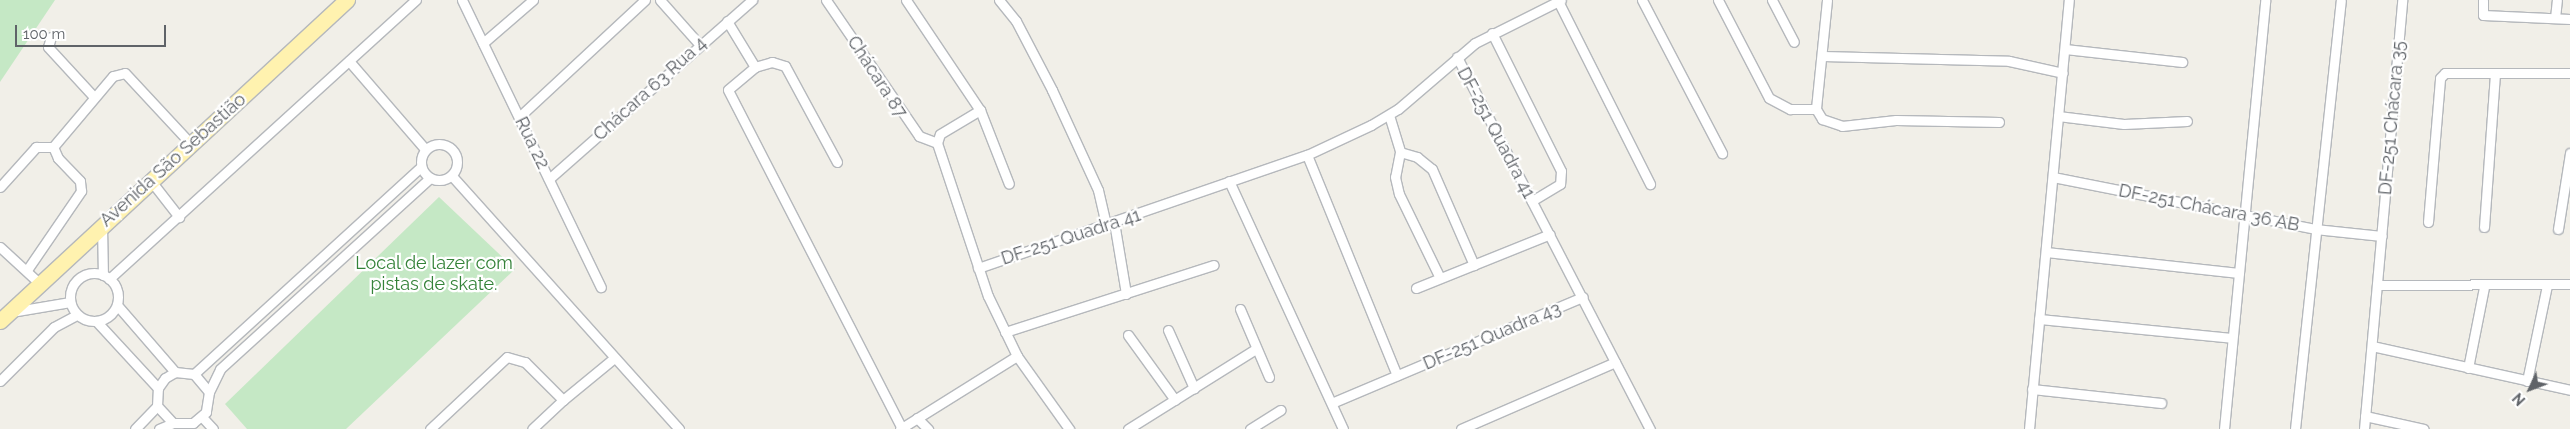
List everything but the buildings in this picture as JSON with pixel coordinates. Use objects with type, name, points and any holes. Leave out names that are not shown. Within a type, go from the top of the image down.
[{"type":"main road","name":"Avenida São Sebastião","points":[[5,316],[38,282],[151,181],[347,0]]},
{"type":"street","points":[[106,276],[179,217],[416,0]]},
{"type":"street","name":"Rua 22","points":[[462,0],[601,287]]},
{"type":"street","points":[[483,44],[533,0]]},
{"type":"street","points":[[519,117],[645,0]]},
{"type":"street","points":[[660,0],[700,45]]},
{"type":"street","name":"Chácara 63 Rua 4","points":[[549,179],[752,0]]},
{"type":"street","name":"Chácara 87","points":[[826,0],[912,130],[937,143]]},
{"type":"street","points":[[906,0],[980,110],[1009,184]]},
{"type":"street","points":[[999,0],[1016,21],[1052,90],[1098,190],[1110,224],[1126,294]]},
{"type":"street","points":[[1642,0],[1722,153]]},
{"type":"street","points":[[1718,0],[1769,98],[1790,109],[1816,109]]},
{"type":"street","points":[[1772,0],[1794,42]]},
{"type":"street","points":[[1827,0],[1823,56],[1816,109],[1822,120],[1842,126],[1896,120],[1999,122]]},
{"type":"street","points":[[2029,429],[2069,0]]},
{"type":"street","points":[[2224,429],[2243,214],[2266,0]]},
{"type":"street","points":[[2341,0],[2315,229],[2382,236]]},
{"type":"street","name":"DF-251 Chácara 35","points":[[2364,429],[2402,0]]},
{"type":"street","points":[[2484,0],[2483,15],[2570,19]]},
{"type":"street","points":[[2555,18],[2557,0]]},
{"type":"street","points":[[1457,58],[1492,34],[1553,2],[1650,184]]},
{"type":"street","points":[[728,21],[755,66]]},
{"type":"street","points":[[1492,34],[1561,171],[1556,188],[1532,201]]},
{"type":"street","points":[[50,36],[48,47],[94,97]]},
{"type":"street","points":[[2065,49],[2182,62]]},
{"type":"street","points":[[1823,56],[2009,62],[2063,73]]},
{"type":"street","name":"DF-251 Quadra 41","points":[[1069,429],[1017,356],[978,268],[1030,247],[1110,224],[1307,154],[1388,115],[1457,58],[1583,297]]},
{"type":"street","points":[[349,61],[426,149]]},
{"type":"street","points":[[837,162],[784,66],[772,62],[755,66],[728,90],[901,428],[1017,356]]},
{"type":"street","points":[[2428,222],[2440,78],[2449,71],[2570,73]]},
{"type":"street","points":[[0,187],[36,147],[53,146],[113,76],[125,73],[191,144]]},
{"type":"street","points":[[2484,227],[2495,73]]},
{"type":"street","points":[[978,268],[937,143],[940,134],[980,110]]},
{"type":"street","points":[[1388,115],[1400,152],[1395,177],[1399,194],[1440,278]]},
{"type":"street","points":[[2058,116],[2124,124],[2187,121]]},
{"type":"street","points":[[194,374],[422,168],[426,149],[434,144],[452,148],[457,167],[452,176]]},
{"type":"street","points":[[26,270],[82,191],[80,181],[58,158],[53,146]]},
{"type":"street","points":[[1400,152],[1417,157],[1432,169],[1474,265]]},
{"type":"street","points":[[2558,228],[2570,153]]},
{"type":"street","points":[[1307,154],[1397,375]]},
{"type":"street","points":[[422,168],[430,178]]},
{"type":"street","points":[[159,429],[173,423],[188,424],[202,417],[209,392],[220,369],[430,178],[452,176]]},
{"type":"street","points":[[452,176],[613,359],[679,429]]},
{"type":"street","name":"DF-251 Chácara 36 AB","points":[[2053,177],[2315,229],[2295,429]]},
{"type":"street","points":[[151,181],[179,217]]},
{"type":"street","points":[[1229,182],[1334,402],[1343,429]]},
{"type":"street","points":[[102,225],[106,276]]},
{"type":"street","points":[[1416,288],[1550,234]]},
{"type":"street","points":[[0,247],[38,282]]},
{"type":"street","points":[[2046,252],[2239,273]]},
{"type":"street","points":[[1005,332],[1214,265]]},
{"type":"street","points":[[158,388],[97,322],[77,315],[70,302],[75,281],[88,273],[106,276],[116,286],[117,305],[175,372],[194,374],[209,392]]},
{"type":"street","points":[[2377,285],[2484,287],[2570,284]]},
{"type":"street","points":[[2528,381],[2546,285]]},
{"type":"street","points":[[2468,368],[2484,287]]},
{"type":"street","name":"DF-251 Quadra 43","points":[[1334,402],[1583,297],[1650,429]]},
{"type":"street","points":[[5,316],[70,302]]},
{"type":"street","points":[[97,322],[117,305]]},
{"type":"street","points":[[1240,309],[1254,350],[1269,378]]},
{"type":"street","points":[[0,381],[54,327],[77,315]]},
{"type":"street","points":[[2039,319],[2232,338]]},
{"type":"street","points":[[1168,330],[1194,388]]},
{"type":"street","points":[[1128,336],[1175,400]]},
{"type":"street","points":[[2372,346],[2570,390]]},
{"type":"street","points":[[1128,429],[1254,350]]},
{"type":"street","points":[[430,429],[507,357],[525,362],[563,400]]},
{"type":"street","points":[[532,429],[563,400],[613,359]]},
{"type":"street","points":[[1461,429],[1615,362]]},
{"type":"street","points":[[135,429],[157,406],[158,388],[175,372]]},
{"type":"street","points":[[2032,389],[2161,402]]},
{"type":"street","points":[[157,406],[173,423]]},
{"type":"street","points":[[1250,429],[1280,410]]},
{"type":"street","points":[[2365,416],[2424,429]]},
{"type":"street","points":[[202,417],[213,429]]},
{"type":"street","points":[[917,418],[928,429]]},
{"type":"green space","points":[[0,0],[55,0],[0,82]]},
{"type":"green space","name":"Local de lazer com pistas de skate.","points":[[439,197],[515,269],[346,429],[247,429],[225,404]]}]
